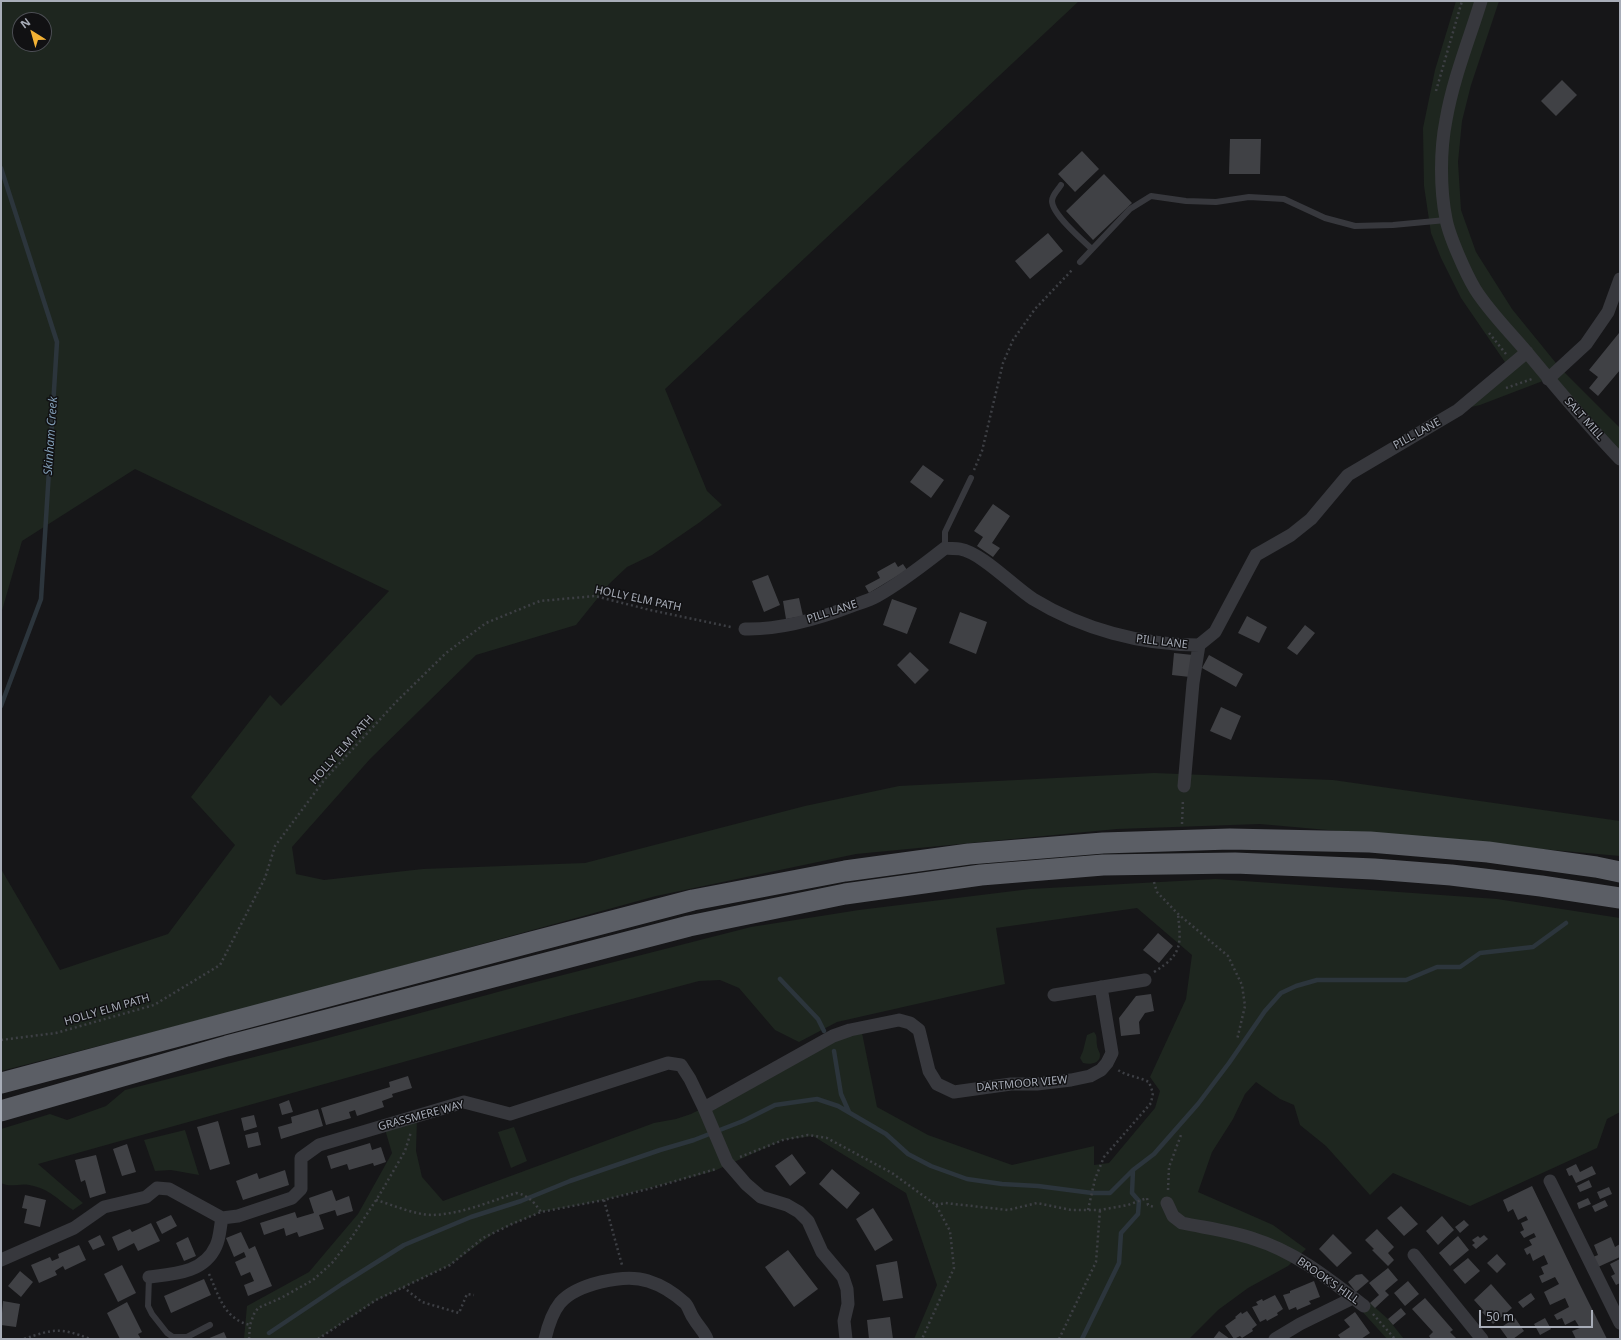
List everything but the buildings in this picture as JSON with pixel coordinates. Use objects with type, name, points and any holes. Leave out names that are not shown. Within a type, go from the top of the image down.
[{"type":"highway","points":[[1,1083],[693,900],[845,871],[969,854],[1103,843],[1230,839],[1370,842],[1488,852],[1596,867],[1620,872]]},
{"type":"highway","points":[[1,1111],[227,1046],[689,926],[845,894],[981,875],[1103,865],[1235,864],[1374,869],[1451,875],[1541,886],[1620,898]]},
{"type":"street","name":"SALT MILL","points":[[1481,1],[1457,75],[1445,121],[1441,168],[1446,220],[1458,253],[1475,289],[1498,320],[1527,352],[1548,379],[1594,432],[1620,459]]},
{"type":"street","points":[[1548,379],[1586,344],[1608,312],[1620,279]]},
{"type":"street","name":"PILL LANE","points":[[745,630],[779,628],[836,612],[876,597],[914,573],[945,548],[961,549],[979,558],[1031,598],[1054,611],[1113,634],[1147,642],[1199,645],[1215,632],[1256,555],[1291,535],[1311,519],[1348,475],[1458,410],[1527,352]]},
{"type":"street","points":[[1184,786],[1193,682],[1199,645]]},
{"type":"street","points":[[1054,995],[1145,980]]},
{"type":"street","points":[[1101,987],[1112,1053],[1107,1063]]},
{"type":"street","name":"DARTMOOR VIEW","points":[[704,1108],[833,1036],[850,1030],[899,1020],[910,1023],[919,1030],[929,1071],[938,1084],[954,1092],[1011,1084],[1037,1084],[1071,1080],[1090,1076],[1101,1070],[1107,1063]]},
{"type":"street","name":"GRASSMERE WAY","points":[[222,1218],[238,1216],[292,1198],[301,1189],[301,1158],[319,1145],[464,1102],[510,1114],[668,1063],[680,1065],[690,1079],[711,1123],[727,1162],[746,1184],[761,1197],[787,1205],[799,1212],[808,1221],[822,1252],[843,1278],[847,1289],[848,1304],[844,1321],[846,1339]]},
{"type":"street","points":[[1550,1181],[1620,1323]]},
{"type":"street","points":[[1,1260],[74,1228],[104,1207],[146,1197],[157,1188],[169,1189],[222,1218],[217,1245],[210,1258],[179,1274],[149,1277]]},
{"type":"street","name":"BROOK'S HILL","points":[[1167,1203],[1173,1216],[1182,1223],[1255,1239],[1293,1256],[1319,1272],[1364,1306]]},
{"type":"street","points":[[1413,1256],[1482,1339]]},
{"type":"street","points":[[545,1339],[550,1320],[561,1302],[573,1293],[589,1286],[624,1278],[648,1281],[670,1291],[686,1304],[707,1339]]},
{"type":"street","points":[[1275,1339],[1300,1324],[1353,1298]]},
{"type":"lane","points":[[1061,185],[1053,196],[1052,203],[1056,212],[1092,249]]},
{"type":"lane","points":[[1080,262],[1130,209],[1151,196],[1186,201],[1216,202],[1249,198],[1284,199],[1325,218],[1355,226],[1393,225],[1446,220]]},
{"type":"lane","points":[[945,548],[945,532],[971,478]]},
{"type":"lane","points":[[149,1277],[148,1306],[160,1326],[167,1333],[173,1337],[187,1336],[210,1325]]},
{"type":"path","points":[[971,478],[982,451],[1002,363],[1013,340],[1035,309],[1080,262]]},
{"type":"path","name":"HOLLY ELM PATH","points":[[1,1040],[56,1033],[154,1005],[220,965],[265,878],[276,846],[325,779],[398,701],[446,653],[486,622],[540,602],[596,596],[650,610],[745,630]]},
{"type":"path","points":[[1182,827],[1184,786]]},
{"type":"path","points":[[1153,879],[1157,892],[1178,913],[1228,956],[1242,985],[1245,1006],[1237,1040]]},
{"type":"path","points":[[1145,980],[1166,964],[1176,952],[1180,940],[1178,913]]},
{"type":"path","points":[[1088,1210],[1095,1179],[1104,1157],[1151,1103],[1153,1093],[1149,1082],[1139,1077],[1124,1074],[1107,1063]]},
{"type":"path","points":[[249,1339],[250,1325],[258,1308],[281,1298],[313,1280],[332,1263],[352,1238],[405,1150],[411,1132],[407,1120]]},
{"type":"path","points":[[318,1339],[376,1300],[450,1264],[483,1238],[512,1224],[541,1212],[604,1200],[714,1171],[727,1162],[754,1151],[783,1140],[808,1135],[827,1138],[892,1173],[936,1205],[950,1231],[954,1268],[922,1339]]},
{"type":"path","points":[[1167,1203],[1169,1167],[1181,1135]]},
{"type":"path","points":[[376,1200],[431,1215],[455,1212],[516,1193],[525,1195],[541,1212]]},
{"type":"path","points":[[936,1205],[945,1203],[1008,1210],[1037,1203],[1071,1210],[1100,1210],[1128,1205],[1147,1198]]},
{"type":"path","points":[[604,1200],[623,1268]]},
{"type":"path","points":[[1059,1339],[1096,1262],[1100,1210]]},
{"type":"path","points":[[204,1262],[225,1310],[240,1323],[250,1325]]},
{"type":"path","points":[[403,1287],[422,1302],[459,1313],[467,1294],[474,1296]]},
{"type":"path","name":"BROOK'S HILL","points":[[1364,1306],[1395,1339]]},
{"type":"path","points":[[24,1339],[50,1330],[68,1331],[90,1339]]},
{"type":"shaded area","points":[[1,1],[1079,1],[665,389],[707,491],[722,505],[652,555],[627,567],[609,584],[576,625],[476,655],[370,759],[292,847],[296,874],[324,880],[423,869],[585,863],[805,806],[899,786],[1154,773],[1333,780],[1620,821],[1620,856],[1260,824],[1117,829],[856,854],[656,896],[282,999],[1,1071],[1,869],[60,970],[168,934],[235,845],[191,797],[270,695],[281,706],[389,591],[135,469],[22,541],[1,614]]},
{"type":"shaded area","points":[[1456,1],[1499,1],[1471,85],[1462,121],[1458,162],[1461,210],[1476,252],[1512,309],[1560,368],[1620,428],[1620,459],[1548,379],[1480,405],[1458,410],[1509,368],[1461,298],[1441,258],[1431,233],[1424,186],[1423,128],[1435,70]]},
{"type":"shaded area","points":[[1216,879],[1497,899],[1620,918],[1620,1112],[1607,1119],[1597,1148],[1470,1206],[1393,1173],[1370,1195],[1326,1146],[1300,1125],[1294,1105],[1280,1099],[1256,1082],[1245,1094],[1233,1119],[1212,1152],[1198,1192],[1273,1225],[1306,1249],[1288,1266],[1248,1288],[1218,1310],[1189,1339],[914,1339],[937,1285],[906,1193],[813,1136],[783,1140],[714,1171],[604,1200],[541,1212],[497,1231],[450,1265],[377,1300],[318,1339],[244,1339],[247,1306],[309,1272],[358,1214],[392,1153],[384,1126],[417,1117],[416,1151],[422,1177],[443,1201],[654,1123],[676,1119],[691,1114],[861,1028],[877,1107],[928,1135],[1012,1165],[1094,1146],[1094,1165],[1109,1163],[1155,1108],[1160,1091],[1150,1077],[1186,999],[1192,955],[1137,908],[996,928],[1005,984],[837,1022],[799,1042],[775,1030],[739,988],[720,980],[699,981],[568,1016],[38,1164],[83,1203],[73,1210],[53,1195],[42,1189],[29,1185],[8,1185],[1,1183],[1,1129],[50,1114],[67,1120],[106,1106],[125,1090],[751,927],[859,910],[1030,889]]},
{"type":"shaded area","points":[[1094,1032],[1100,1054],[1099,1060],[1094,1063],[1083,1063],[1080,1058],[1087,1035]]},
{"type":"shaded area","points":[[514,1127],[527,1161],[511,1168],[498,1132]]},
{"type":"shaded area","points":[[185,1130],[199,1175],[171,1170],[155,1171],[144,1140]]},
{"type":"shaded area","points":[[1368,1302],[1388,1319],[1404,1339],[1387,1339],[1359,1308]]},
{"type":"waterway","name":"Skinham Creek","points":[[1,168],[57,342],[41,599],[1,706]]},
{"type":"waterway","points":[[1082,1339],[1119,1263],[1121,1233],[1138,1214],[1139,1201],[1132,1193],[1133,1170],[1154,1154],[1198,1104],[1265,1011],[1281,993],[1296,986],[1317,980],[1406,980],[1437,967],[1460,967],[1480,953],[1533,947],[1566,923]]},
{"type":"waterway","points":[[780,979],[818,1019],[824,1031]]},
{"type":"waterway","points":[[834,1051],[841,1094],[849,1112]]},
{"type":"waterway","points":[[269,1333],[404,1245],[471,1217],[521,1201],[570,1181],[694,1140],[743,1121],[775,1105],[817,1099],[838,1106],[886,1134],[908,1154],[931,1166],[967,1179],[1092,1193],[1110,1193],[1133,1170]]}]
